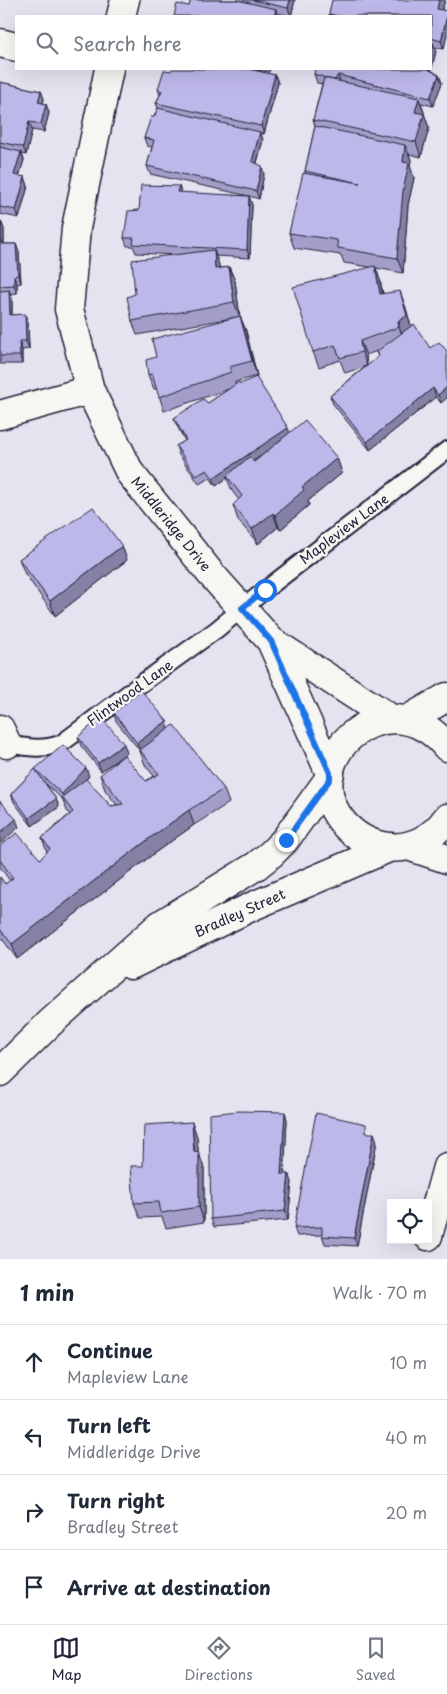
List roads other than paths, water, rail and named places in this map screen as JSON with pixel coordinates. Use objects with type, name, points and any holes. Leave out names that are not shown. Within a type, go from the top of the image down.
[{"type":"street","points":[[121,15],[125,0]]},
{"type":"street","points":[[0,43],[15,47]]},
{"type":"street","name":"Middleridge Drive","points":[[109,70],[76,228],[69,309],[90,390],[130,473],[211,574],[271,641],[399,719],[423,726],[438,736],[447,747]]},
{"type":"street","points":[[0,415],[90,390]]},
{"type":"street","name":"Middleridge Drive","points":[[271,641],[330,776]]},
{"type":"street","points":[[447,697],[399,719],[376,721],[350,735],[334,758],[330,776],[330,794],[334,808],[346,826],[363,840],[377,845],[400,847],[447,858]]},
{"type":"street","name":"Bradley Street","points":[[0,1072],[50,1023],[160,925],[256,866],[271,854],[286,840],[330,776]]},
{"type":"street","name":"Bradley Street","points":[[92,986],[146,956],[253,906],[400,847],[421,842],[433,834],[447,818]]},
{"type":"street","points":[[432,1221],[447,1167]]},
{"type":"street","points":[[422,1259],[426,1244]]},
{"type":"lane","name":"Mapleview Lane","points":[[242,608],[447,450]]},
{"type":"lane","name":"Flintwood Lane","points":[[3,736],[39,749],[62,743],[216,630],[242,608]]}]
